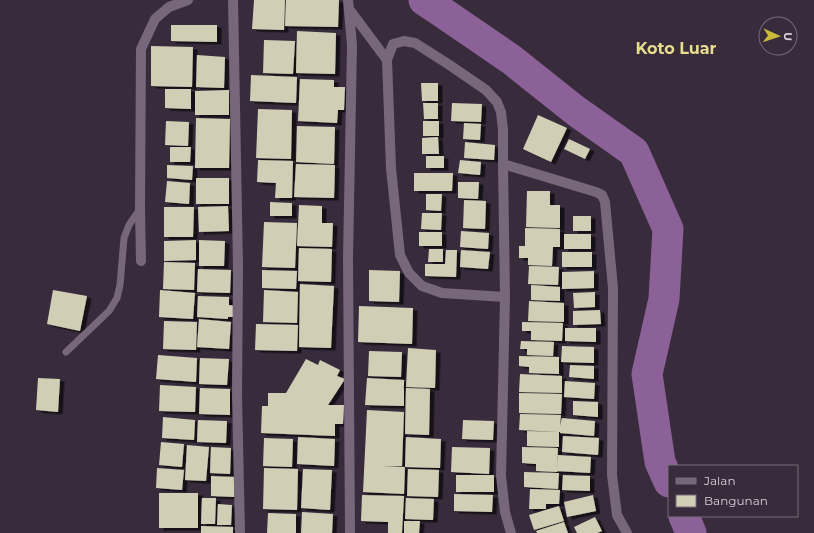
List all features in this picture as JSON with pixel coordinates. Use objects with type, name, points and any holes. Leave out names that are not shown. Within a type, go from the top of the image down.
[{"type":"street","points":[[141,261],[140,49],[155,19],[169,7],[188,0]]},
{"type":"street","points":[[233,0],[238,266],[237,395],[240,533]]},
{"type":"street","points":[[349,4],[387,60]]},
{"type":"street","points":[[349,4],[352,45],[348,258],[350,533]]},
{"type":"street","points":[[505,297],[442,293],[422,286],[410,273],[400,255],[391,168],[387,60],[393,44],[404,41],[415,43],[486,90],[497,102],[501,112],[504,130],[503,164],[505,297],[501,476],[506,512],[511,533]]},
{"type":"street","points":[[503,164],[596,192],[602,195],[605,202],[613,288],[612,475],[617,515],[627,533]]},
{"type":"lane","points":[[66,352],[109,311],[117,298],[120,285],[124,238],[129,225],[140,208]]},
{"type":"building","points":[[254,0],[285,0],[284,30],[252,29]]},
{"type":"building","points":[[286,0],[339,0],[338,27],[285,26]]},
{"type":"building","points":[[171,25],[217,25],[217,42],[171,41]]},
{"type":"building","points":[[297,31],[336,33],[335,74],[296,73]]},
{"type":"building","points":[[264,40],[295,41],[293,74],[263,73]]},
{"type":"building","points":[[151,46],[193,47],[192,87],[151,86]]},
{"type":"building","points":[[197,55],[225,57],[224,88],[196,87]]},
{"type":"building","points":[[251,75],[297,77],[296,103],[250,101]]},
{"type":"building","points":[[300,79],[334,80],[334,87],[345,87],[344,110],[338,110],[337,123],[298,121]]},
{"type":"building","points":[[421,83],[438,83],[438,101],[422,101]]},
{"type":"building","points":[[165,89],[191,89],[191,109],[165,108]]},
{"type":"building","points":[[229,90],[229,115],[195,115],[195,91]]},
{"type":"building","points":[[423,103],[438,103],[438,119],[424,119]]},
{"type":"building","points":[[452,103],[482,104],[481,122],[451,121]]},
{"type":"building","points":[[258,109],[292,110],[291,159],[256,158]]},
{"type":"building","points":[[538,115],[567,128],[551,162],[523,149]]},
{"type":"building","points":[[196,118],[230,119],[229,168],[195,168]]},
{"type":"building","points":[[166,121],[189,122],[188,146],[165,145]]},
{"type":"building","points":[[423,121],[439,121],[439,136],[423,136]]},
{"type":"building","points":[[464,123],[481,124],[480,140],[463,139]]},
{"type":"building","points":[[297,126],[335,127],[334,164],[296,162]]},
{"type":"building","points":[[438,137],[439,154],[422,154],[422,138]]},
{"type":"building","points":[[569,139],[590,149],[585,159],[564,149]]},
{"type":"building","points":[[465,142],[495,145],[494,160],[464,158]]},
{"type":"building","points":[[170,147],[191,147],[190,162],[170,162]]},
{"type":"building","points":[[426,156],[444,156],[444,168],[426,168]]},
{"type":"building","points":[[258,160],[293,161],[292,198],[275,198],[276,183],[257,182]]},
{"type":"building","points":[[460,160],[481,162],[480,175],[458,173]]},
{"type":"building","points":[[296,164],[335,165],[334,198],[294,197]]},
{"type":"building","points":[[167,165],[193,166],[192,180],[167,178]]},
{"type":"building","points":[[414,173],[453,173],[452,191],[414,191]]},
{"type":"building","points":[[196,178],[229,178],[229,204],[196,204]]},
{"type":"building","points":[[167,181],[190,183],[189,204],[165,202]]},
{"type":"building","points":[[458,182],[479,182],[478,199],[458,198]]},
{"type":"building","points":[[527,191],[550,191],[550,205],[560,205],[560,228],[526,227]]},
{"type":"building","points":[[426,194],[442,194],[441,211],[426,210]]},
{"type":"building","points":[[464,200],[486,201],[485,229],[463,228]]},
{"type":"building","points":[[270,202],[292,203],[292,216],[270,216]]},
{"type":"building","points":[[299,205],[322,206],[322,223],[333,223],[332,247],[297,246]]},
{"type":"building","points":[[228,206],[229,231],[199,232],[198,207]]},
{"type":"building","points":[[164,207],[194,207],[193,237],[164,237]]},
{"type":"building","points":[[422,213],[442,213],[441,230],[421,229]]},
{"type":"building","points":[[573,216],[591,216],[591,231],[573,231]]},
{"type":"building","points":[[264,222],[297,223],[295,268],[262,267]]},
{"type":"building","points":[[525,228],[560,229],[560,247],[553,247],[552,266],[528,265],[528,258],[519,258],[519,246],[525,246]]},
{"type":"building","points":[[461,231],[489,233],[488,249],[460,247]]},
{"type":"building","points":[[419,232],[442,232],[442,246],[419,246]]},
{"type":"building","points":[[564,234],[591,234],[591,249],[564,249]]},
{"type":"building","points":[[196,240],[196,260],[164,261],[164,241]]},
{"type":"building","points":[[199,240],[225,241],[224,266],[199,266]]},
{"type":"building","points":[[299,248],[332,249],[331,282],[298,281]]},
{"type":"building","points":[[429,249],[443,249],[443,262],[428,262]]},
{"type":"building","points":[[446,250],[457,250],[456,277],[425,276],[425,264],[445,264]]},
{"type":"building","points":[[461,250],[490,252],[488,269],[460,267]]},
{"type":"building","points":[[562,252],[592,252],[592,267],[562,267]]},
{"type":"building","points":[[164,262],[195,263],[194,290],[163,289]]},
{"type":"building","points":[[529,266],[559,267],[558,285],[528,284]]},
{"type":"building","points":[[198,269],[231,270],[230,293],[197,292]]},
{"type":"building","points":[[262,270],[297,271],[296,289],[262,288]]},
{"type":"building","points":[[369,270],[400,271],[399,302],[369,301]]},
{"type":"building","points":[[594,271],[594,288],[562,289],[562,272]]},
{"type":"building","points":[[300,284],[334,286],[331,348],[299,347]]},
{"type":"building","points":[[531,285],[560,287],[560,301],[531,300]]},
{"type":"building","points":[[53,290],[87,296],[80,331],[47,324]]},
{"type":"building","points":[[160,290],[195,293],[193,319],[159,317]]},
{"type":"building","points":[[264,290],[298,292],[297,323],[263,322]]},
{"type":"building","points":[[595,292],[595,307],[574,308],[573,293]]},
{"type":"building","points":[[198,296],[229,297],[229,305],[236,306],[236,317],[228,317],[228,319],[197,317]]},
{"type":"building","points":[[529,301],[564,303],[564,322],[528,321]]},
{"type":"building","points":[[359,306],[413,308],[412,344],[358,342]]},
{"type":"building","points":[[600,310],[601,324],[573,325],[573,311]]},
{"type":"building","points":[[199,319],[231,322],[229,349],[197,347]]},
{"type":"building","points":[[164,321],[197,322],[196,350],[163,349]]},
{"type":"building","points":[[522,322],[563,323],[562,341],[531,340],[531,331],[522,331]]},
{"type":"building","points":[[256,324],[298,325],[297,351],[255,350]]},
{"type":"building","points":[[565,328],[596,328],[596,342],[565,341]]},
{"type":"building","points":[[521,341],[554,342],[553,356],[527,355],[527,349],[520,349]]},
{"type":"building","points":[[562,346],[594,347],[594,363],[561,362]]},
{"type":"building","points":[[408,348],[436,350],[435,388],[406,387]]},
{"type":"building","points":[[369,351],[402,352],[401,377],[368,376]]},
{"type":"building","points":[[158,355],[197,358],[196,382],[156,379]]},
{"type":"building","points":[[519,356],[559,357],[559,374],[529,373],[529,367],[519,366]]},
{"type":"building","points":[[200,358],[229,359],[227,385],[199,384]]},
{"type":"building","points":[[306,359],[318,365],[320,360],[340,370],[337,376],[345,379],[328,405],[344,405],[343,424],[335,424],[335,436],[261,433],[262,406],[268,406],[268,393],[286,393]]},
{"type":"building","points":[[570,365],[594,366],[594,379],[569,377]]},
{"type":"building","points":[[520,374],[562,376],[562,393],[519,392]]},
{"type":"building","points":[[38,378],[60,379],[58,412],[36,410]]},
{"type":"building","points":[[367,378],[404,380],[404,406],[365,405]]},
{"type":"building","points":[[565,381],[595,383],[594,399],[564,397]]},
{"type":"building","points":[[160,385],[196,387],[195,412],[159,411]]},
{"type":"building","points":[[200,388],[230,389],[230,415],[199,414]]},
{"type":"building","points":[[406,388],[430,389],[429,435],[405,434]]},
{"type":"building","points":[[519,393],[562,394],[561,414],[519,413]]},
{"type":"building","points":[[573,401],[598,402],[598,417],[573,415]]},
{"type":"building","points":[[367,410],[404,412],[402,466],[382,466],[405,467],[404,494],[363,492]]},
{"type":"building","points":[[520,414],[561,415],[560,426],[562,418],[595,421],[594,436],[560,432],[519,430]]},
{"type":"building","points":[[163,417],[195,420],[194,440],[162,438]]},
{"type":"building","points":[[198,420],[227,421],[226,443],[197,442]]},
{"type":"building","points":[[463,420],[494,421],[493,440],[462,439]]},
{"type":"building","points":[[527,431],[559,432],[559,447],[527,446]]},
{"type":"building","points":[[563,436],[599,438],[598,455],[562,452]]},
{"type":"building","points":[[298,437],[335,439],[334,466],[297,464]]},
{"type":"building","points":[[406,437],[441,439],[440,468],[405,467]]},
{"type":"building","points":[[264,438],[293,439],[292,467],[263,466]]},
{"type":"building","points":[[161,442],[184,444],[182,467],[159,465]]},
{"type":"building","points":[[187,445],[209,447],[206,481],[185,480]]},
{"type":"building","points":[[211,447],[231,448],[230,474],[210,473]]},
{"type":"building","points":[[452,447],[490,448],[489,474],[451,472]]},
{"type":"building","points":[[522,447],[558,448],[557,472],[536,471],[536,464],[522,463]]},
{"type":"building","points":[[558,455],[591,457],[590,473],[557,471]]},
{"type":"building","points":[[157,468],[184,470],[182,490],[156,488]]},
{"type":"building","points":[[264,468],[298,469],[297,510],[263,509]]},
{"type":"building","points":[[303,469],[332,470],[330,510],[301,508]]},
{"type":"building","points":[[408,469],[439,470],[438,497],[407,496]]},
{"type":"building","points":[[524,472],[559,473],[558,489],[524,487]]},
{"type":"building","points":[[456,475],[494,475],[494,492],[456,492]]},
{"type":"building","points":[[563,475],[590,476],[590,491],[562,490]]},
{"type":"building","points":[[211,476],[235,477],[234,497],[211,496]]},
{"type":"building","points":[[530,489],[560,490],[559,504],[546,504],[546,509],[529,509]]},
{"type":"building","points":[[159,493],[198,493],[198,528],[159,528]]},
{"type":"building","points":[[454,494],[493,495],[492,512],[454,511]]},
{"type":"building","points":[[362,495],[404,496],[402,533],[388,533],[388,522],[361,521]]},
{"type":"building","points":[[593,495],[596,511],[567,517],[564,502]]},
{"type":"building","points":[[202,498],[216,498],[215,524],[201,524]]},
{"type":"building","points":[[406,498],[434,499],[433,520],[405,519]]},
{"type":"building","points":[[218,504],[232,505],[231,525],[217,525]]},
{"type":"building","points":[[559,506],[564,521],[534,530],[529,515]]},
{"type":"building","points":[[302,512],[333,514],[332,533],[301,533]]},
{"type":"building","points":[[268,513],[296,514],[296,533],[267,533]]},
{"type":"building","points":[[595,517],[602,531],[597,533],[577,533],[574,527]]},
{"type":"building","points":[[404,521],[420,521],[419,533],[404,533]]},
{"type":"building","points":[[564,522],[568,533],[537,533],[536,531]]},
{"type":"building","points":[[201,526],[233,527],[233,533],[201,533]]},
{"type":"waterway","points":[[424,0],[512,60],[576,111],[634,152],[668,229],[664,299],[647,374],[660,462],[668,480]]},
{"type":"waterway","points":[[684,517],[691,533]]},
{"type":"district","name":"Koto Luar","points":[[676,48]]}]
